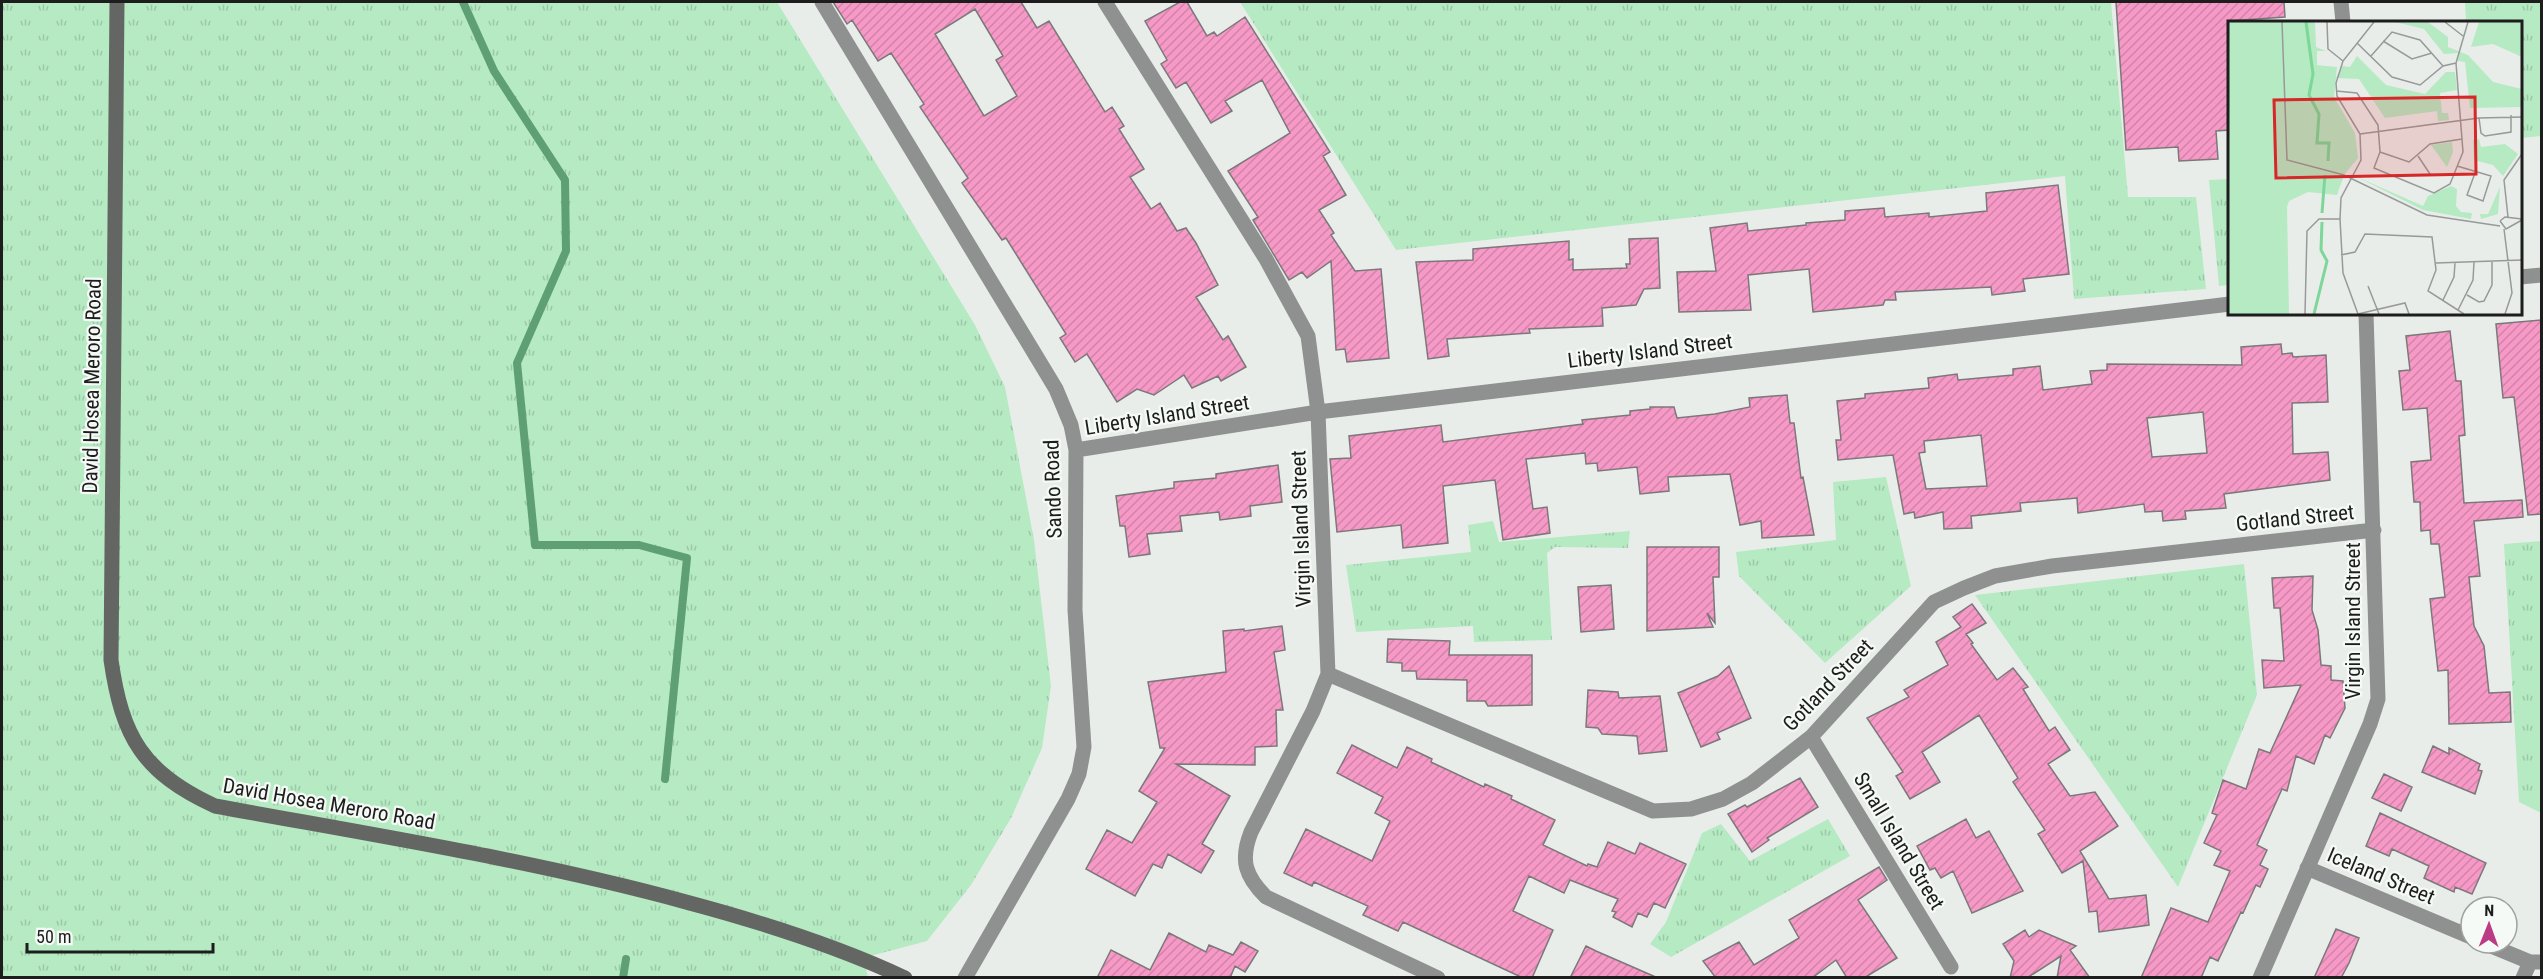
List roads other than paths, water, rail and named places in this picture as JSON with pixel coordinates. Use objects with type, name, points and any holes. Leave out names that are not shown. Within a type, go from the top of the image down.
[{"type":"main road","name":"David Hosea Meroro Road","points":[[117,2],[111,660],[125,723],[143,756],[189,794],[215,806],[453,848],[630,887],[758,921],[862,958],[905,978]]},
{"type":"street","name":"Sando Road","points":[[822,2],[1056,389],[1071,425],[1076,450],[1075,610],[1084,747],[1079,774],[1068,799],[965,978]]},
{"type":"street","name":"Virgin Island Street","points":[[1105,2],[1266,259],[1308,336],[1318,412],[1328,674],[1313,711],[1251,832],[1245,853],[1249,876],[1252,884],[1266,897],[1438,978]]},
{"type":"street","points":[[2341,2],[2343,21]]},
{"type":"street","points":[[2522,277],[2541,275]]},
{"type":"street","name":"Liberty Island Street","points":[[1076,450],[1318,412],[2228,304]]},
{"type":"street","name":"Virgin Island Street","points":[[2260,978],[2370,724],[2378,699],[2366,315]]},
{"type":"street","name":"Gotland Street","points":[[1328,674],[1653,811],[1691,809],[1723,799],[1752,783],[1811,737],[1934,602],[1995,576],[2052,566],[2374,530]]},
{"type":"street","name":"Small Island Street","points":[[1811,737],[1951,967]]},
{"type":"street","name":"Iceland Street","points":[[2307,868],[2459,932]]},
{"type":"street","points":[[2517,955],[2536,962],[2523,978]]},
{"type":"waterway","points":[[463,2],[494,71],[565,180],[566,251],[517,363],[535,545],[639,545],[687,558],[665,779]]},
{"type":"waterway","points":[[623,978],[626,959]]}]
